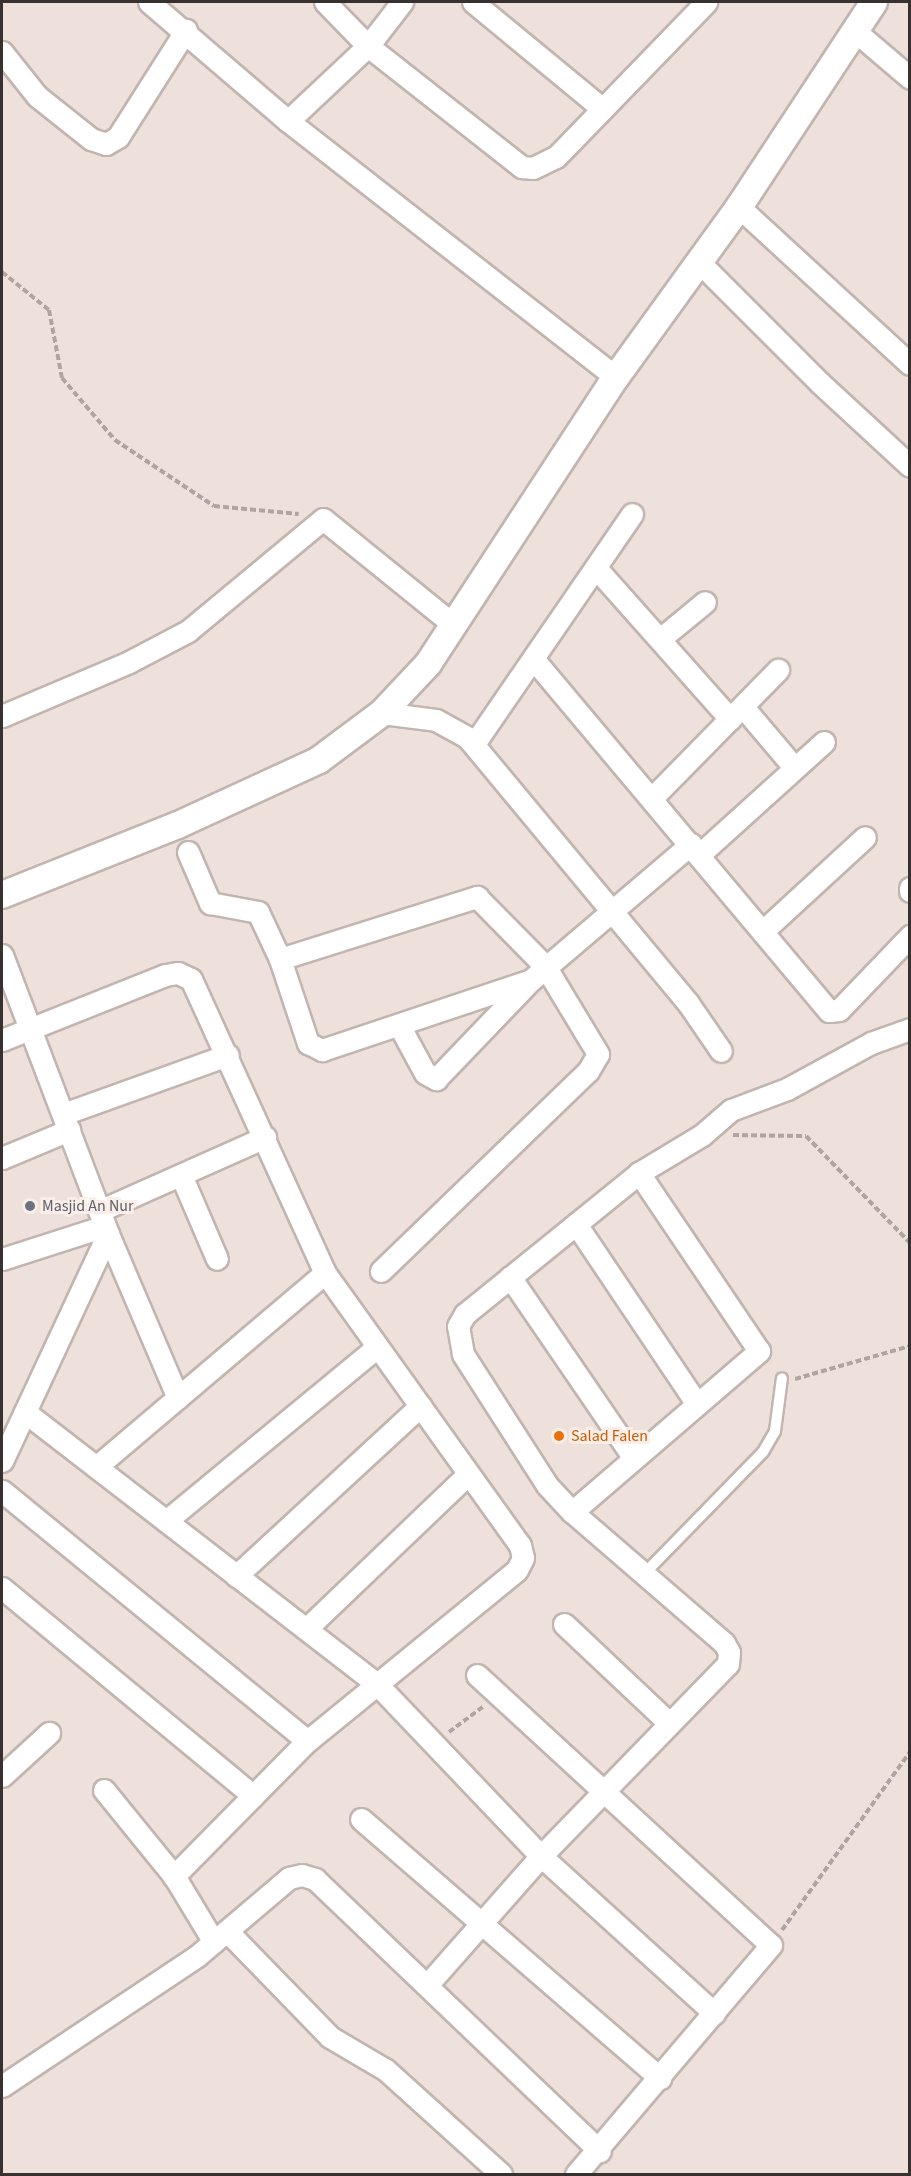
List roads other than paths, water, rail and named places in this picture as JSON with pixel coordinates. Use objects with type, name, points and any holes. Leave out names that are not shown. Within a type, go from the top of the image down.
[{"type":"street","points":[[149,2],[186,30],[288,121],[616,377]]},
{"type":"street","points":[[325,2],[368,46],[522,167],[546,165],[556,158],[706,2]]},
{"type":"street","points":[[288,121],[368,46],[402,2]]},
{"type":"street","points":[[473,2],[603,109]]},
{"type":"street","points":[[2,895],[178,825],[319,760],[381,713],[428,664],[616,377],[739,207],[874,2]]},
{"type":"street","points":[[2,52],[37,96],[91,139],[106,144],[118,137],[186,30]]},
{"type":"street","points":[[855,31],[909,78]]},
{"type":"street","points":[[739,207],[909,364]]},
{"type":"street","points":[[699,262],[909,466]]},
{"type":"street","points":[[474,744],[535,661],[632,514]]},
{"type":"street","points":[[2,716],[129,662],[188,631],[323,519],[454,625]]},
{"type":"street","points":[[596,568],[660,639],[794,766]]},
{"type":"street","points":[[660,639],[705,602]]},
{"type":"street","points":[[535,661],[834,1012],[909,936]]},
{"type":"street","points":[[652,798],[778,670]]},
{"type":"street","points":[[381,713],[436,720],[474,744],[688,1003],[721,1051]]},
{"type":"street","points":[[400,1027],[425,1073],[436,1079],[538,973],[610,911],[695,849],[824,742]]},
{"type":"street","points":[[764,930],[864,837]]},
{"type":"street","points":[[188,852],[205,897],[217,906],[258,912],[280,959],[308,1043],[315,1049],[400,1027],[538,973]]},
{"type":"street","points":[[280,959],[477,897],[538,973],[598,1054],[594,1062],[381,1271]]},
{"type":"street","points":[[2,955],[104,1223],[178,1398]]},
{"type":"street","points":[[2,1040],[30,1027],[178,973],[191,979],[200,992],[325,1273],[520,1545],[523,1558],[517,1570],[307,1742],[174,1876]]},
{"type":"street","points":[[428,1984],[482,1927],[541,1856],[668,1722],[728,1664],[729,1652],[724,1643],[572,1512],[547,1485],[458,1339],[465,1314],[639,1173],[702,1135],[745,1103],[787,1089],[871,1043],[909,1029]]},
{"type":"street","points":[[2,1158],[66,1122],[228,1054]]},
{"type":"street","points":[[3,1256],[104,1223],[180,1175],[265,1137]]},
{"type":"street","points":[[572,1512],[759,1351],[639,1173]]},
{"type":"street","points":[[180,1175],[217,1259]]},
{"type":"street","points":[[2,1461],[25,1412],[104,1223]]},
{"type":"street","points":[[576,1224],[697,1404]]},
{"type":"street","points":[[96,1467],[325,1273]]},
{"type":"street","points":[[510,1277],[634,1458]]},
{"type":"street","points":[[166,1521],[377,1347]]},
{"type":"street","points":[[236,1576],[420,1406]]},
{"type":"street","points":[[25,1412],[377,1684],[431,1745],[541,1856],[714,2013]]},
{"type":"street","points":[[306,1629],[468,1474]]},
{"type":"street","points":[[2,1491],[307,1742]]},
{"type":"street","points":[[2,1588],[253,1796]]},
{"type":"street","points":[[564,1624],[668,1722]]},
{"type":"street","points":[[477,1675],[604,1789],[771,1945],[600,2151],[576,2175]]},
{"type":"street","points":[[2,1776],[49,1733]]},
{"type":"street","points":[[104,1790],[221,1936],[330,2037],[386,2070],[501,2175]]},
{"type":"street","points":[[361,1819],[482,1927],[660,2078]]},
{"type":"street","points":[[2,2086],[221,1936],[289,1878],[302,1875],[315,1880],[428,1984],[600,2151]]},
{"type":"lane","points":[[644,1574],[763,1452],[774,1431],[782,1378]]},
{"type":"place","name":"Masjid An Nur","points":[[30,1206]]},
{"type":"place","name":"Salad Falen","points":[[559,1436]]}]
